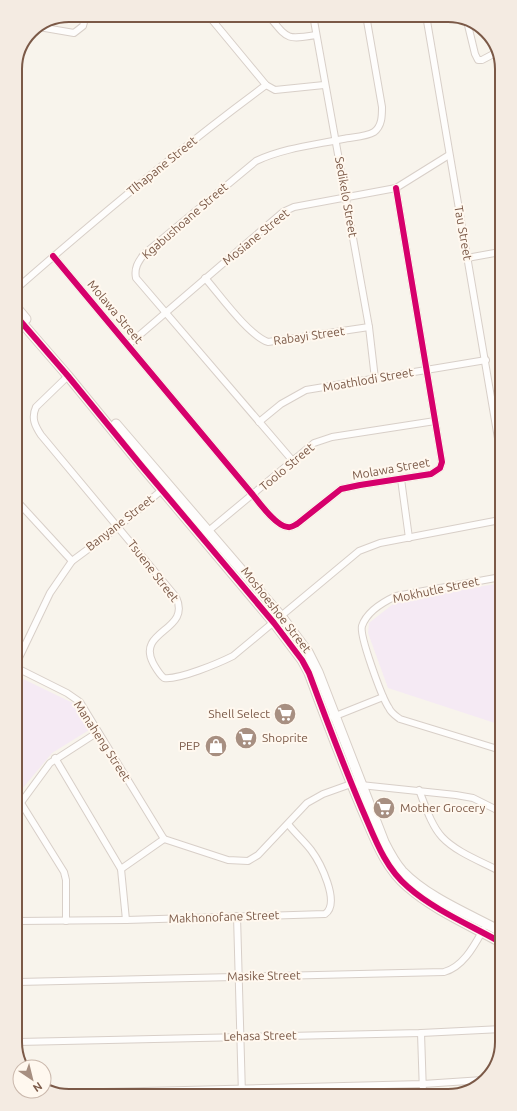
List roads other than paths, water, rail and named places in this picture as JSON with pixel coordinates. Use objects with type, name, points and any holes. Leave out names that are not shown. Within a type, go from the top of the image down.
[{"type":"street","points":[[46,28],[74,33],[83,26],[84,22]]},
{"type":"street","points":[[214,22],[266,85],[275,90],[324,85]]},
{"type":"street","points":[[274,22],[287,37],[294,38],[316,35]]},
{"type":"street","name":"Sedikelo Street","points":[[314,22],[324,85],[336,140],[345,198],[369,327],[375,379]]},
{"type":"street","name":"Kgabushoane Street","points":[[292,460],[167,312],[136,278],[137,263],[144,254],[256,161],[271,154],[294,148],[368,134],[379,126],[382,120],[382,107],[367,22]]},
{"type":"street","name":"Tau Street","points":[[427,22],[495,418]]},
{"type":"street","points":[[471,28],[474,54],[478,60],[482,60],[492,55]]},
{"type":"street","name":"Tlhapane Street","points":[[22,284],[53,256],[208,128],[266,85]]},
{"type":"street","name":"Mosiane Street","points":[[128,345],[283,212],[294,207],[396,188],[449,155]]},
{"type":"street","name":"Molawa Street","points":[[53,256],[253,495],[274,519],[282,526],[289,528],[297,524],[341,489],[431,474],[440,468],[442,462],[396,188]]},
{"type":"street","points":[[467,258],[495,253]]},
{"type":"street","name":"Rabayi Street","points":[[205,278],[242,321],[258,337],[268,342],[369,327]]},
{"type":"street","name":"Moshoeshoe Street","points":[[22,314],[165,488]]},
{"type":"street","name":"Moshoeshoe Street","points":[[22,323],[315,663],[330,718],[351,784],[379,848],[397,875],[407,887],[422,898],[484,928],[495,930]]},
{"type":"street","name":"Moathlodi Street","points":[[259,422],[298,393],[426,369],[486,360]]},
{"type":"street","name":"Tsuene Street","points":[[68,376],[36,407],[33,413],[34,423],[41,435],[179,602],[180,608],[175,621],[153,640],[149,649],[149,655],[161,676],[168,678],[216,664],[233,656],[359,551],[380,543],[495,521]]},
{"type":"street","name":"Toolo Street","points":[[205,534],[314,443],[332,437],[435,421]]},
{"type":"street","points":[[401,478],[409,538]]},
{"type":"street","name":"Banyane Street","points":[[22,652],[50,593],[72,561],[118,527],[165,488]]},
{"type":"street","points":[[22,507],[72,561]]},
{"type":"street","name":"Mokhutle Street","points":[[495,578],[396,596],[383,602],[367,617],[361,633],[383,697],[389,709],[400,719],[495,748]]},
{"type":"street","name":"Manaheng Street","points":[[22,671],[78,699],[164,839]]},
{"type":"street","points":[[330,718],[383,697]]},
{"type":"street","name":"Moshoeshoe Street","points":[[330,718],[361,784],[384,842],[402,870],[427,890],[484,928],[495,937]]},
{"type":"street","points":[[22,802],[55,758],[98,732]]},
{"type":"street","points":[[55,758],[121,869],[126,920]]},
{"type":"street","points":[[121,869],[164,839],[228,860],[243,862],[258,856],[311,800],[351,784],[419,790],[473,798],[495,809]]},
{"type":"street","points":[[419,790],[436,829],[444,839],[455,847],[495,868]]},
{"type":"street","points":[[22,810],[64,872],[66,880],[66,921]]},
{"type":"street","name":"Makhonofane Street","points":[[22,921],[126,920],[323,914],[329,910],[332,901],[330,890],[311,849],[288,824]]},
{"type":"street","points":[[237,916],[242,1089]]},
{"type":"street","name":"Masike Street","points":[[22,982],[444,972],[453,970],[460,965],[484,928]]},
{"type":"street","name":"Lehasa Street","points":[[22,1042],[421,1033],[495,1029]]},
{"type":"street","points":[[421,1033],[423,1089]]},
{"type":"street","points":[[294,1089],[474,1081]]},
{"type":"place","name":"Shell Select","points":[[285,714]]},
{"type":"place","name":"Shoprite","points":[[246,738]]},
{"type":"place","name":"PEP","points":[[216,746]]},
{"type":"place","name":"Mother Grocery","points":[[384,808]]}]
